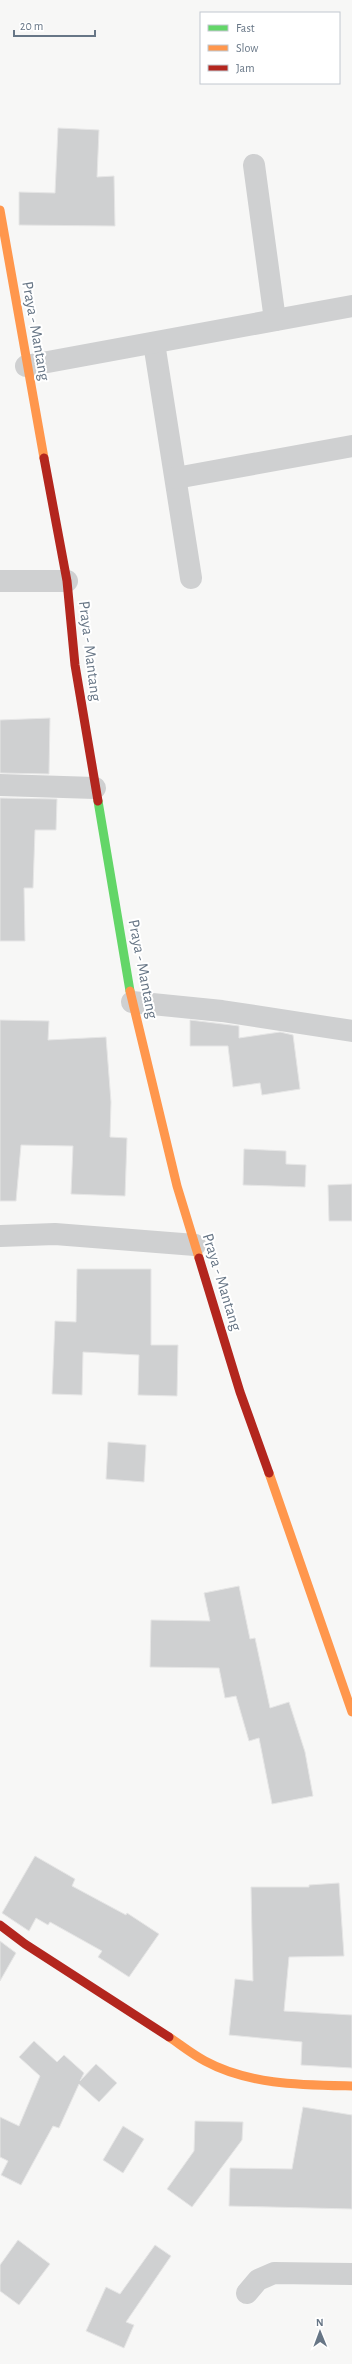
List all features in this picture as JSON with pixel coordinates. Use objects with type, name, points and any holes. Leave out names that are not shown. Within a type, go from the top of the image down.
[{"type":"main road","name":"Praya - Mantang","points":[[0,210],[26,366],[67,581],[75,665],[132,1002],[177,1186],[240,1392],[352,1712]]},
{"type":"main road","points":[[0,1925],[25,1944],[205,2061],[217,2067],[270,2082],[352,2086]]},
{"type":"street","points":[[254,165],[275,320]]},
{"type":"street","points":[[26,366],[352,306]]},
{"type":"street","points":[[154,343],[191,578]]},
{"type":"street","points":[[176,478],[352,446]]},
{"type":"street","points":[[0,581],[67,581]]},
{"type":"street","points":[[0,785],[95,788]]},
{"type":"street","points":[[132,1002],[222,1011],[352,1031]]},
{"type":"street","points":[[0,1236],[55,1234],[148,1243],[195,1245]]},
{"type":"street","points":[[247,2293],[258,2280],[274,2273],[352,2274]]},
{"type":"building","points":[[58,128],[99,130],[97,177],[114,176],[115,226],[19,225],[19,192],[55,193]]},
{"type":"building","points":[[50,718],[49,774],[0,773],[0,720]]},
{"type":"building","points":[[0,798],[57,799],[56,830],[35,830],[33,888],[24,888],[25,941],[0,941]]},
{"type":"building","points":[[0,1020],[49,1021],[48,1040],[106,1037],[111,1102],[110,1137],[127,1138],[125,1196],[71,1194],[73,1146],[21,1145],[16,1201],[0,1201]]},
{"type":"building","points":[[190,1020],[239,1026],[239,1038],[280,1032],[293,1035],[300,1089],[262,1095],[260,1083],[233,1087],[228,1046],[190,1046]]},
{"type":"building","points":[[244,1149],[286,1151],[286,1164],[306,1165],[305,1187],[243,1185]]},
{"type":"building","points":[[352,1184],[352,1221],[329,1221],[328,1185]]},
{"type":"building","points":[[77,1269],[151,1269],[151,1345],[178,1345],[177,1396],[138,1395],[139,1355],[83,1352],[82,1395],[52,1394],[55,1321],[76,1322]]},
{"type":"building","points":[[108,1442],[146,1445],[144,1482],[106,1479]]},
{"type":"building","points":[[239,1586],[250,1639],[255,1638],[270,1708],[289,1702],[305,1752],[313,1796],[272,1804],[259,1738],[249,1741],[236,1696],[225,1698],[219,1668],[150,1667],[151,1620],[210,1621],[204,1593]]},
{"type":"building","points":[[35,1856],[75,1879],[72,1886],[126,1915],[127,1913],[159,1934],[129,1977],[98,1957],[102,1951],[50,1922],[48,1925],[36,1918],[29,1931],[2,1913]]},
{"type":"building","points":[[339,1883],[344,1956],[289,1957],[284,2011],[352,2015],[352,2068],[301,2065],[302,2042],[229,2035],[235,1979],[253,1981],[251,1887],[309,1887],[309,1885]]},
{"type":"building","points":[[0,1941],[16,1953],[0,1981]]},
{"type":"building","points":[[34,2041],[57,2062],[64,2055],[84,2073],[80,2081],[96,2064],[117,2083],[99,2102],[79,2084],[59,2128],[53,2126],[21,2185],[1,2175],[8,2161],[0,2157],[0,2117],[19,2126],[40,2076],[19,2057]]},
{"type":"building","points":[[303,2107],[352,2115],[352,2209],[229,2206],[230,2168],[292,2169]]},
{"type":"building","points":[[195,2121],[243,2122],[242,2140],[192,2207],[167,2189],[194,2151]]},
{"type":"building","points":[[123,2126],[144,2139],[123,2173],[103,2160]]},
{"type":"building","points":[[18,2240],[50,2264],[19,2305],[0,2291],[0,2265]]},
{"type":"building","points":[[155,2245],[171,2256],[126,2322],[134,2325],[124,2348],[86,2331],[106,2287],[120,2294]]},
{"type":"traffic: fast","points":[[98,801],[130,991]]},
{"type":"traffic: slow","points":[[0,210],[44,458]]},
{"type":"traffic: slow","points":[[130,991],[177,1186],[199,1258]]},
{"type":"traffic: slow","points":[[269,1473],[352,1712]]},
{"type":"traffic: slow","points":[[169,2037],[205,2061],[240,2075],[296,2084],[352,2086]]},
{"type":"traffic: jam","points":[[44,458],[67,581],[75,665],[98,801]]},
{"type":"traffic: jam","points":[[199,1258],[240,1392],[269,1473]]},
{"type":"traffic: jam","points":[[0,1925],[25,1944],[169,2037]]}]
